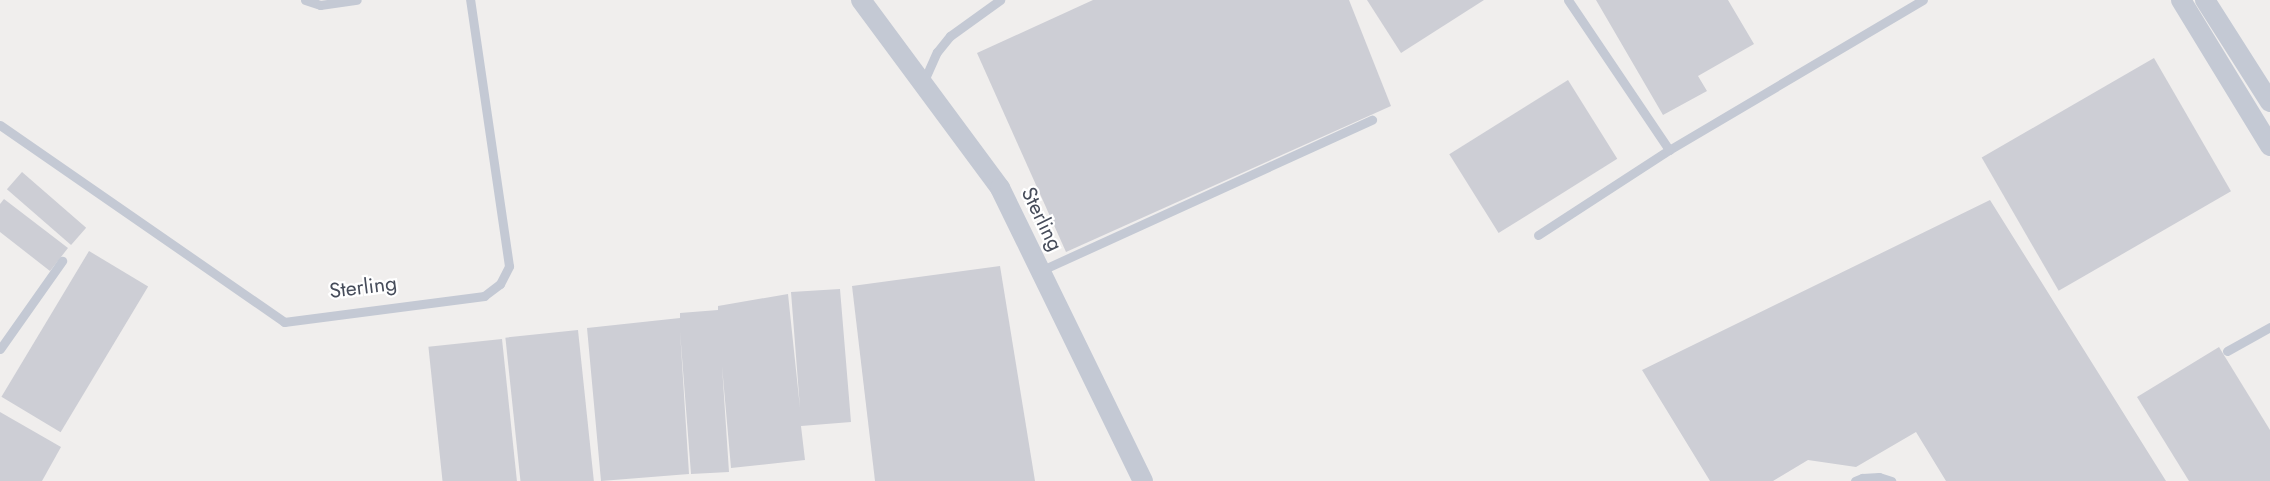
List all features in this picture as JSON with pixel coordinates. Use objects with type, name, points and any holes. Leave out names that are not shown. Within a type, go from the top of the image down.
[{"type":"street","name":"Sterling","points":[[861,0],[1000,188],[1143,481]]},
{"type":"street","points":[[2181,0],[2270,146]]},
{"type":"street","points":[[2205,0],[2270,102]]},
{"type":"street","points":[[2214,54],[2232,42]]},
{"type":"lane","points":[[305,0],[320,5],[357,0]]},
{"type":"lane","name":"Sterling","points":[[0,125],[284,322],[484,296],[500,284],[509,266],[470,0]]},
{"type":"lane","points":[[923,83],[937,52],[950,36],[1000,0]]},
{"type":"lane","points":[[1568,0],[1668,150]]},
{"type":"lane","points":[[1538,235],[1668,150],[1923,0]]},
{"type":"lane","points":[[1040,271],[1372,120]]},
{"type":"lane","points":[[0,349],[62,261]]},
{"type":"lane","points":[[2227,351],[2270,327]]},
{"type":"lane","points":[[1855,481],[1862,478],[1879,477],[1891,481]]},
{"type":"building","points":[[1093,0],[1349,0],[1391,106],[1066,252],[977,53]]},
{"type":"building","points":[[1367,0],[1484,0],[1401,53]]},
{"type":"building","points":[[1596,0],[1728,0],[1754,44],[1698,76],[1707,91],[1663,115]]},
{"type":"building","points":[[2154,58],[2231,191],[2059,291],[1982,158]]},
{"type":"building","points":[[1568,80],[1617,159],[1499,233],[1449,154]]},
{"type":"building","points":[[22,172],[86,228],[71,245],[7,189]]},
{"type":"building","points":[[4,199],[68,248],[50,271],[0,232],[0,204]]},
{"type":"building","points":[[1990,200],[2166,481],[1946,481],[1916,432],[1856,467],[1808,460],[1773,481],[1710,481],[1642,370]]},
{"type":"building","points":[[89,251],[148,287],[61,432],[1,397]]},
{"type":"building","points":[[1000,266],[1035,481],[875,481],[852,286]]},
{"type":"building","points":[[840,289],[851,422],[801,426],[805,460],[731,468],[722,366],[729,472],[691,474],[680,331],[689,474],[601,481],[587,328],[680,318],[680,313],[718,310],[718,306],[788,294],[800,408],[791,292]]},
{"type":"building","points":[[578,330],[594,481],[520,481],[505,338]]},
{"type":"building","points":[[502,339],[517,481],[443,481],[428,347]]},
{"type":"building","points":[[2219,347],[2270,430],[2270,481],[2189,481],[2137,397]]},
{"type":"building","points":[[0,412],[61,447],[42,481],[0,481]]}]
